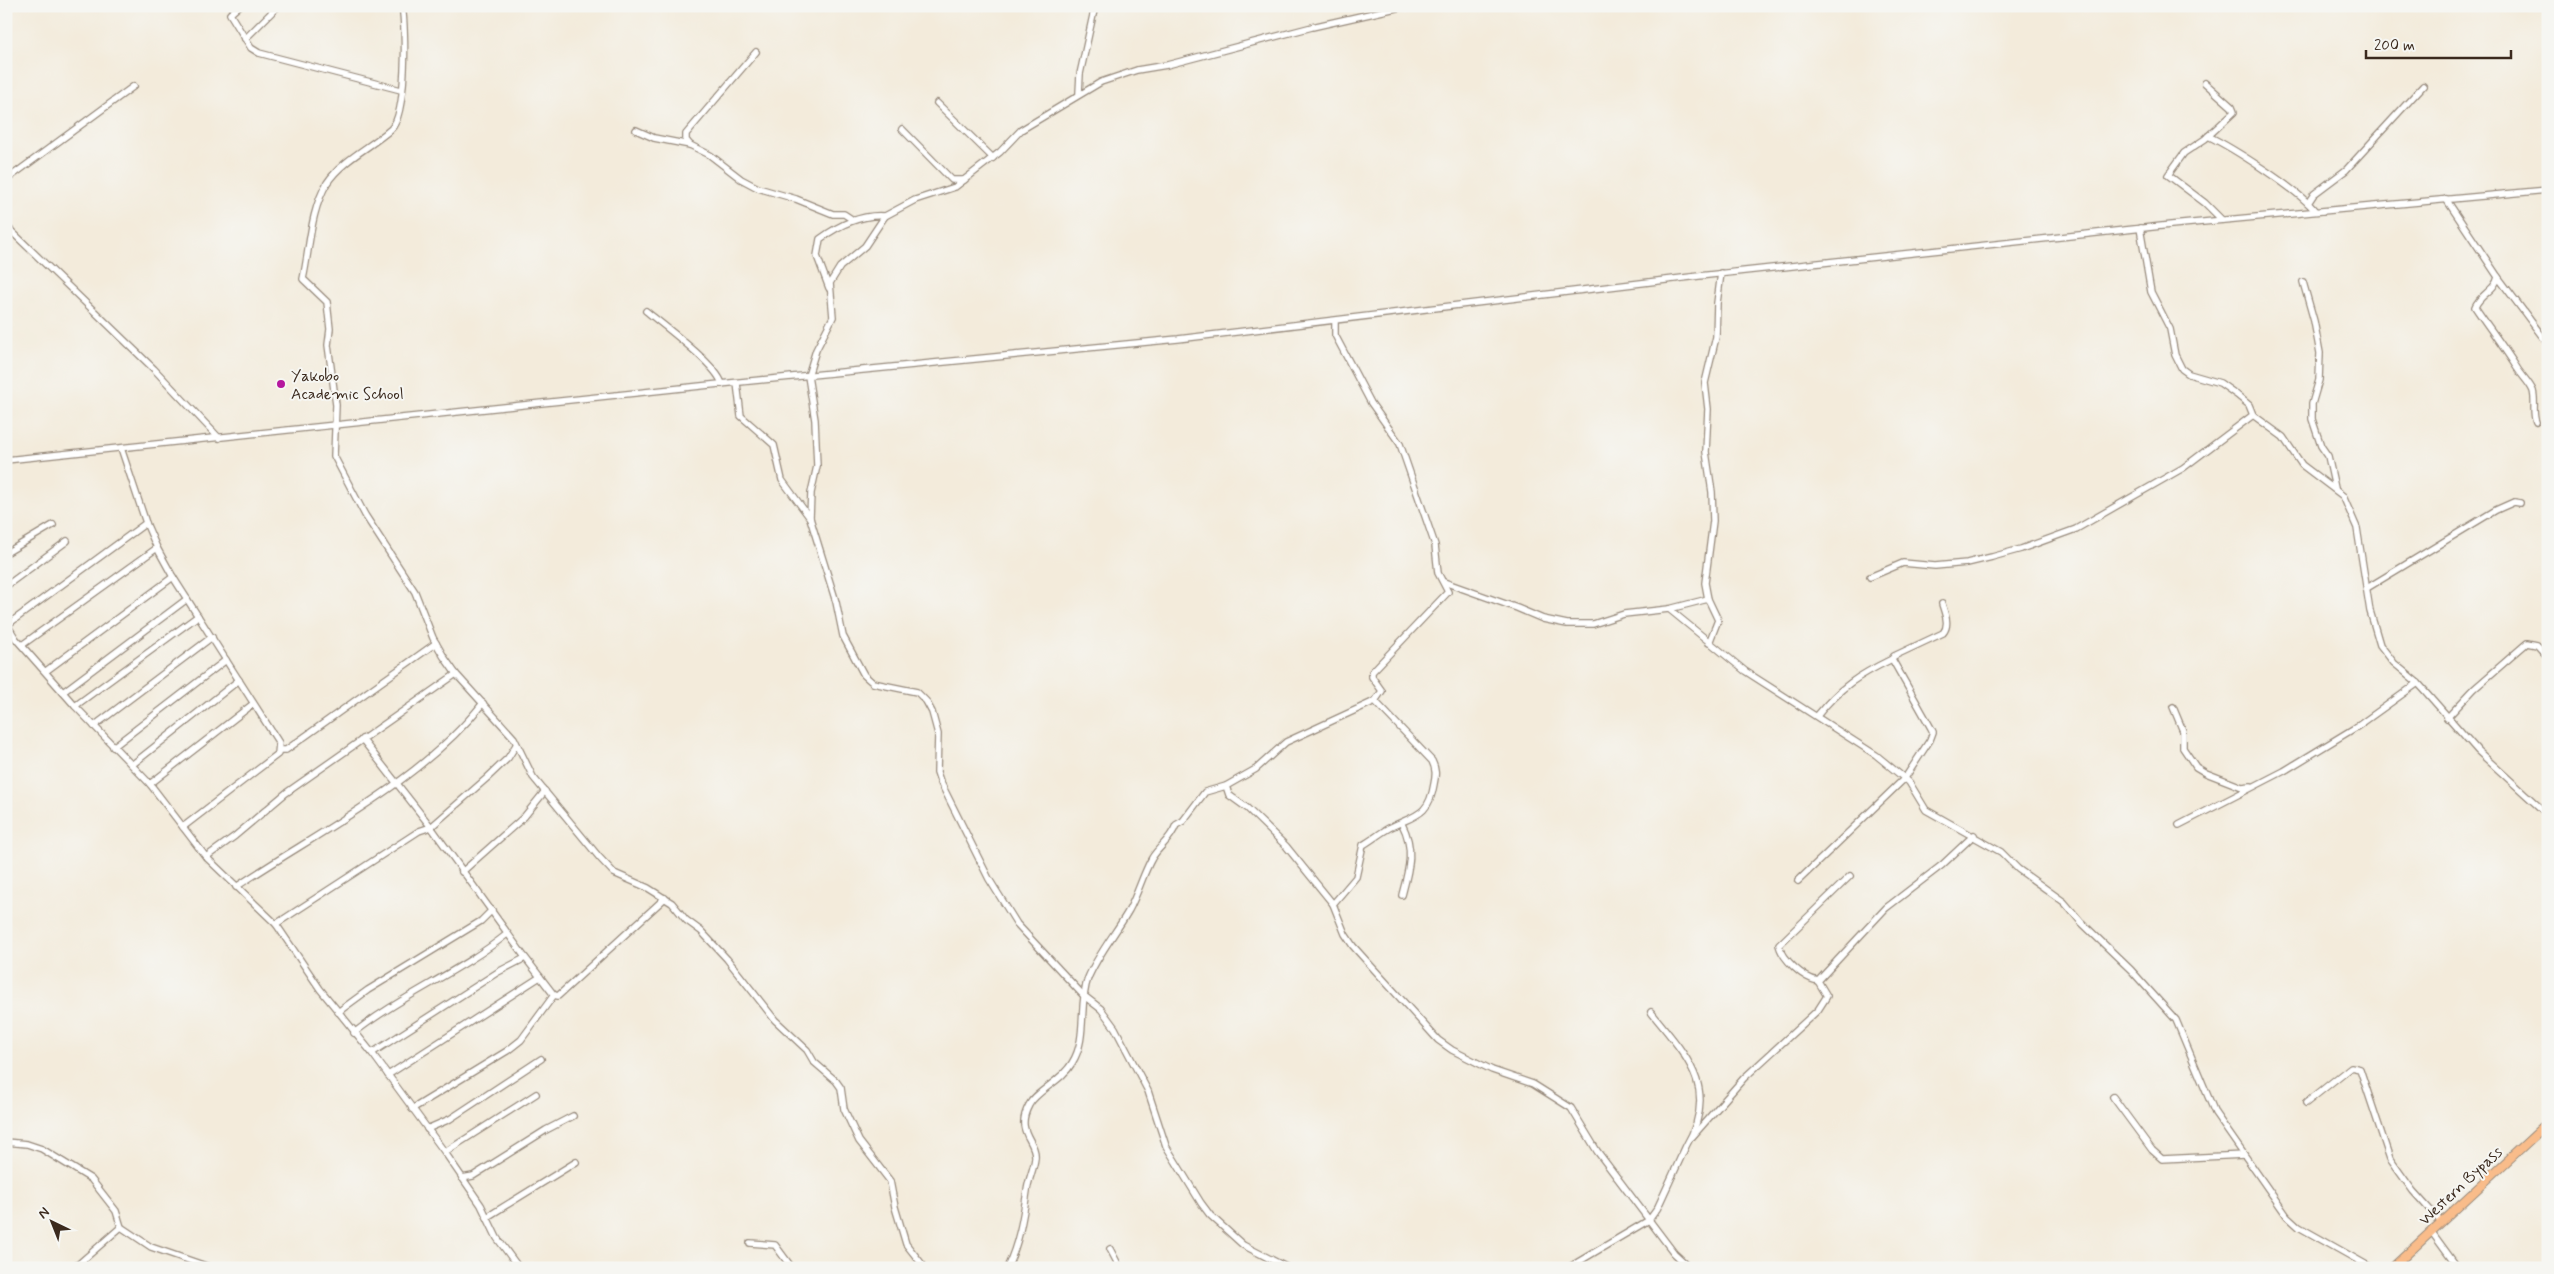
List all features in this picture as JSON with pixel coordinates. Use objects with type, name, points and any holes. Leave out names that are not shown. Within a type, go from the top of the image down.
[{"type":"main road","name":"Western Bypass","points":[[2392,1268],[2548,1122]]},
{"type":"street","points":[[239,6],[230,14],[251,48],[259,53],[401,90]]},
{"type":"street","points":[[245,39],[278,6]]},
{"type":"street","points":[[402,6],[405,32],[398,117],[395,124],[331,178],[314,216],[303,279],[328,302],[330,329],[328,345],[337,426],[333,449],[337,463],[365,515],[415,592],[436,644],[456,674],[514,738],[533,776],[545,791],[612,871],[665,898],[686,920],[711,941],[775,1020],[806,1050],[814,1062],[836,1080],[841,1088],[844,1108],[859,1141],[890,1181],[895,1208],[906,1244],[925,1268]]},
{"type":"street","points":[[1079,92],[1080,74],[1095,6]]},
{"type":"street","points":[[810,518],[811,493],[817,466],[815,420],[808,376],[816,350],[833,318],[830,289],[816,256],[818,242],[826,234],[853,220],[865,216],[885,216],[916,200],[949,190],[993,158],[1021,130],[1079,92],[1101,82],[1137,70],[1167,65],[1312,27],[1405,6]]},
{"type":"street","points":[[690,145],[686,140],[686,134],[756,52]]},
{"type":"street","points":[[2205,82],[2234,110],[2208,136],[2184,153],[2168,175],[2205,203],[2222,220]]},
{"type":"street","points":[[6,180],[134,86]]},
{"type":"street","points":[[2308,203],[2314,194],[2346,170],[2423,86]]},
{"type":"street","points":[[937,103],[993,158]]},
{"type":"street","points":[[902,129],[952,180],[964,180]]},
{"type":"street","points":[[636,130],[654,138],[690,145],[710,155],[741,180],[758,188],[796,199],[833,214],[844,214],[853,220]]},
{"type":"street","points":[[2208,136],[2308,203],[2315,211]]},
{"type":"street","points":[[6,460],[722,384],[737,384],[1335,322],[1721,273],[2140,228],[2548,190]]},
{"type":"street","points":[[2446,199],[2498,277],[2548,344]]},
{"type":"street","points":[[830,289],[840,267],[865,246],[885,216]]},
{"type":"street","points":[[6,226],[154,369],[218,438]]},
{"type":"street","points":[[2140,228],[2151,292],[2170,329],[2176,358],[2182,369],[2189,374],[2220,383],[2249,405],[2253,415],[2283,437],[2302,466],[2335,488],[2343,496],[2357,528],[2368,588],[2370,611],[2380,645],[2394,663],[2418,683],[2478,751],[2548,815]]},
{"type":"street","points":[[1709,643],[1718,620],[1708,599],[1705,583],[1714,521],[1705,444],[1708,409],[1706,375],[1716,337],[1716,303],[1721,273]]},
{"type":"street","points":[[2498,277],[2494,288],[2477,301],[2475,307],[2487,322],[2492,334],[2513,358],[2532,390],[2535,409],[2533,416],[2536,422]]},
{"type":"street","points":[[2303,282],[2314,321],[2320,353],[2319,380],[2312,404],[2312,419],[2321,446],[2328,456],[2335,488]]},
{"type":"street","points":[[646,311],[714,370],[720,376],[722,384]]},
{"type":"street","points":[[1007,1268],[1023,1221],[1026,1190],[1035,1159],[1034,1150],[1023,1129],[1028,1109],[1032,1100],[1051,1087],[1074,1060],[1081,1033],[1083,995],[1089,976],[1128,911],[1154,854],[1171,838],[1176,825],[1183,821],[1204,792],[1226,786],[1260,766],[1286,742],[1375,701],[1382,691],[1372,677],[1372,672],[1448,592],[1438,573],[1435,545],[1400,444],[1372,403],[1335,335],[1335,322]]},
{"type":"street","points":[[737,384],[741,416],[774,445],[782,480],[810,518],[836,602],[843,636],[864,675],[874,683],[917,692],[926,701],[938,734],[937,772],[940,781],[989,879],[1017,924],[1083,995],[1101,1009],[1115,1028],[1148,1091],[1166,1146],[1201,1204],[1243,1245],[1288,1268]]},
{"type":"street","points":[[1870,577],[1903,563],[1935,566],[1967,563],[2021,550],[2076,528],[2178,472],[2253,415]]},
{"type":"street","points":[[122,448],[146,522],[157,548],[187,600],[279,743],[280,750],[278,754],[183,827]]},
{"type":"street","points":[[2368,588],[2496,510],[2514,502],[2520,503]]},
{"type":"street","points":[[146,522],[7,624],[22,645],[75,706],[133,764],[206,857],[276,924],[354,1034],[372,1053],[445,1152],[487,1217],[497,1238],[519,1268]]},
{"type":"street","points":[[6,553],[54,525]]},
{"type":"street","points":[[6,586],[67,541]]},
{"type":"street","points":[[22,645],[157,548]]},
{"type":"street","points":[[46,671],[173,577]]},
{"type":"street","points":[[1444,582],[1558,624],[1593,624],[1630,612],[1669,609],[1708,599]]},
{"type":"street","points":[[63,692],[187,600]]},
{"type":"street","points":[[1817,716],[1833,695],[1853,678],[1943,633],[1946,630],[1947,619],[1942,604]]},
{"type":"street","points":[[1669,609],[1745,671],[1817,716],[1861,747],[1873,752],[1905,778],[1926,810],[1974,835],[2001,852],[2018,869],[2058,896],[2081,922],[2116,953],[2171,1013],[2182,1030],[2212,1106],[2244,1155],[2288,1216],[2298,1227],[2372,1268]]},
{"type":"street","points":[[75,706],[198,616]]},
{"type":"street","points":[[94,726],[212,637]]},
{"type":"street","points":[[2447,718],[2474,689],[2527,643],[2537,645],[2548,657]]},
{"type":"street","points":[[280,750],[286,750],[436,644]]},
{"type":"street","points":[[113,746],[226,660]]},
{"type":"street","points":[[1798,881],[1905,778],[1921,756],[1933,732],[1892,660]]},
{"type":"street","points":[[206,857],[235,836],[286,793],[456,674]]},
{"type":"street","points":[[133,764],[239,680]]},
{"type":"street","points":[[2179,825],[2265,781],[2358,726],[2418,683]]},
{"type":"street","points":[[1333,904],[1356,877],[1363,845],[1390,827],[1402,824],[1419,814],[1427,804],[1434,788],[1436,769],[1432,761],[1375,701]]},
{"type":"street","points":[[236,886],[398,784],[464,727],[482,703]]},
{"type":"street","points":[[150,784],[254,704]]},
{"type":"street","points":[[2173,707],[2183,731],[2183,748],[2199,770],[2242,787],[2265,781]]},
{"type":"street","points":[[362,739],[431,827],[462,872],[554,995]]},
{"type":"street","points":[[276,924],[346,877],[420,831],[431,827],[508,758],[516,745]]},
{"type":"street","points":[[1226,786],[1229,795],[1247,808],[1286,846],[1333,904],[1353,946],[1438,1040],[1452,1050],[1492,1070],[1533,1084],[1571,1108],[1597,1151],[1674,1253],[1690,1268]]},
{"type":"street","points":[[462,872],[524,817],[545,791]]},
{"type":"street","points":[[1402,824],[1411,848],[1409,869],[1402,895]]},
{"type":"street","points":[[1818,981],[1886,908],[1942,865],[1974,835]]},
{"type":"street","points":[[1568,1268],[1649,1220],[1657,1209],[1692,1137],[1744,1078],[1818,1010],[1827,996],[1818,981],[1801,973],[1781,952],[1779,945],[1850,876]]},
{"type":"street","points":[[554,995],[558,996],[665,898]]},
{"type":"street","points":[[338,1012],[368,990],[481,921],[492,910]]},
{"type":"street","points":[[354,1034],[508,934]]},
{"type":"street","points":[[372,1053],[498,972],[525,958]]},
{"type":"street","points":[[388,1075],[540,977]]},
{"type":"street","points":[[412,1109],[514,1046],[521,1040],[554,995]]},
{"type":"street","points":[[1651,1012],[1688,1058],[1699,1083],[1699,1098],[1692,1137]]},
{"type":"street","points":[[427,1129],[450,1119],[541,1059]]},
{"type":"street","points":[[2306,1103],[2351,1067],[2360,1069],[2390,1159],[2412,1190],[2441,1222]]},
{"type":"street","points":[[445,1152],[536,1094]]},
{"type":"street","points":[[2113,1097],[2152,1150],[2162,1159],[2244,1155]]},
{"type":"street","points":[[462,1178],[473,1176],[546,1130],[574,1116]]},
{"type":"street","points":[[6,1142],[27,1144],[42,1149],[91,1179],[116,1211],[121,1227],[151,1247],[212,1268]]},
{"type":"street","points":[[487,1217],[576,1162]]},
{"type":"street","points":[[74,1268],[121,1227]]},
{"type":"street","points":[[2431,1231],[2458,1268]]},
{"type":"street","points":[[750,1243],[774,1244],[792,1268]]},
{"type":"street","points":[[1110,1249],[1120,1268]]},
{"type":"place","name":"Yakobo Academic School","points":[[281,384]]}]
